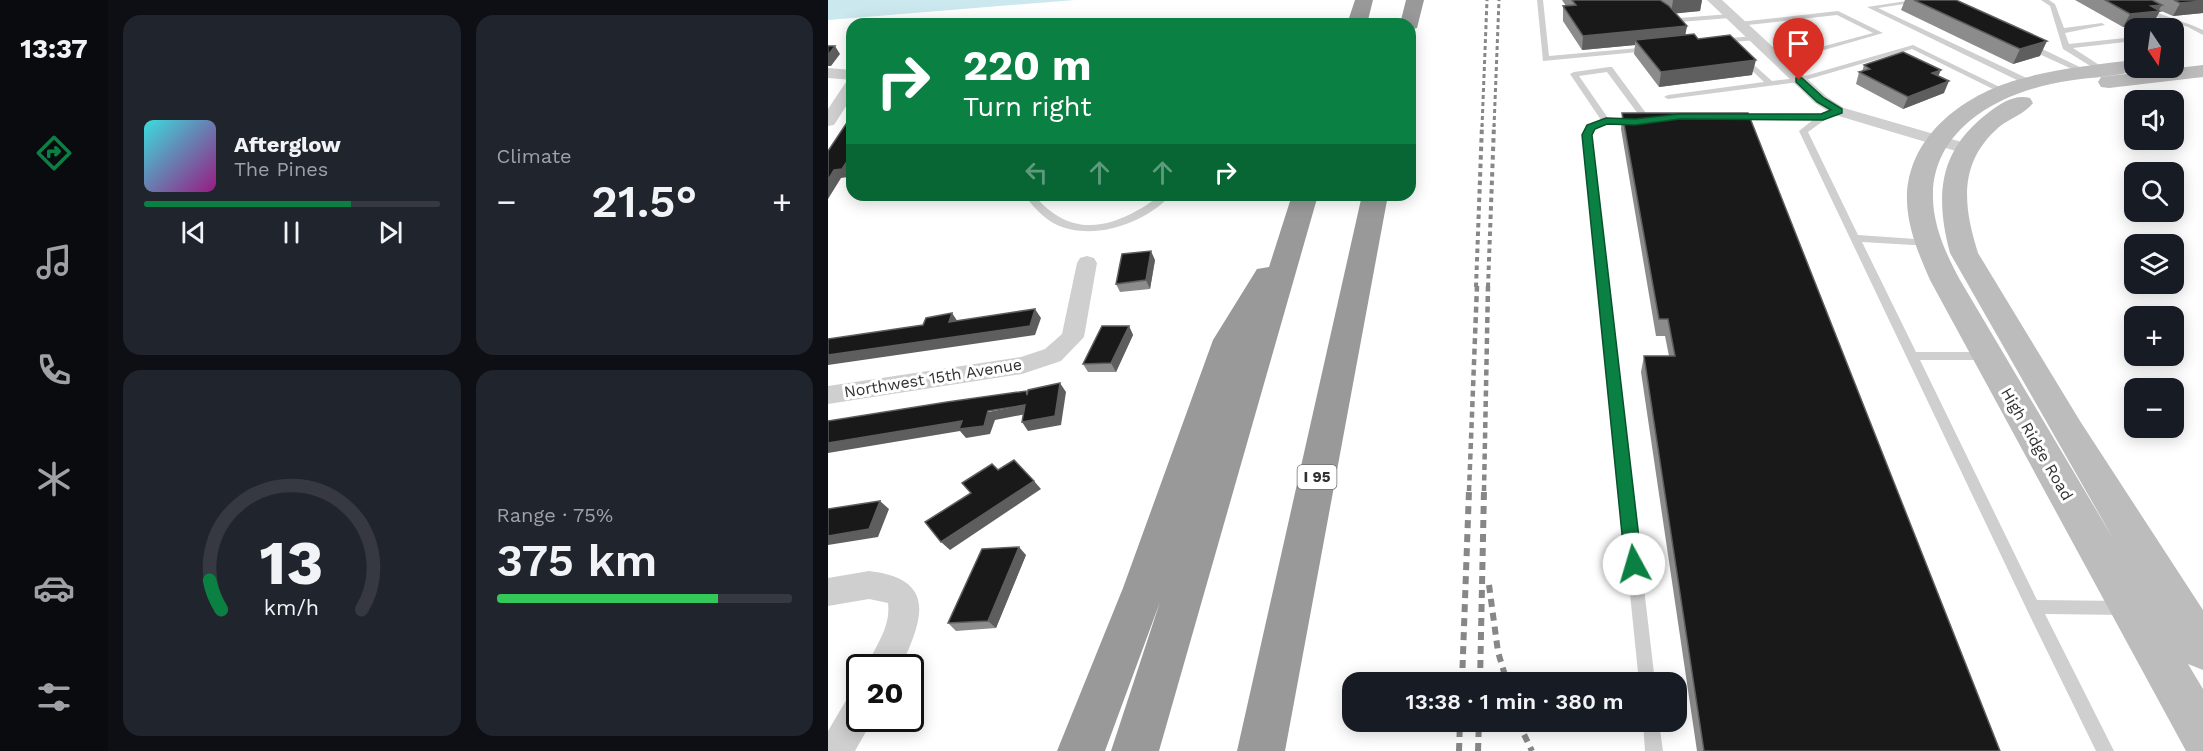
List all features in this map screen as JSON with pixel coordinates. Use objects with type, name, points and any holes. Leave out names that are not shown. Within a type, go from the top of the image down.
[{"type":"highway","points":[[1359,18],[1364,0]]},
{"type":"highway","points":[[1411,18],[1415,0]]},
{"type":"highway","points":[[1135,751],[1303,201]]},
{"type":"highway","name":"I 95","points":[[1261,751],[1374,201]]},
{"type":"highway","points":[[1081,751],[1143,588],[1229,340],[1294,230]]},
{"type":"street","points":[[1714,0],[1821,100],[1838,111],[1951,146],[1986,127],[2015,106],[2097,75],[2124,68]]},
{"type":"street","points":[[2184,60],[2203,58]]},
{"type":"street","points":[[1951,146],[1955,121],[1969,110],[2004,91],[2030,82],[2097,75],[2203,71]]},
{"type":"street","points":[[828,73],[846,77]]},
{"type":"street","points":[[833,124],[846,89]]},
{"type":"street","name":"High Ridge Road","points":[[1951,146],[1925,165],[1920,194],[1921,214],[1977,279],[2203,649]]},
{"type":"street","name":"High Ridge Road","points":[[1946,245],[1945,280],[2203,734]]},
{"type":"street","name":"Northwest 15th Avenue","points":[[828,394],[1038,362],[1053,355],[1073,337],[1088,263]]},
{"type":"street","points":[[828,592],[869,585],[886,587],[898,594],[905,606],[905,622],[889,654]]},
{"type":"street","points":[[2131,608],[2179,610]]},
{"type":"street","points":[[836,751],[847,732]]},
{"type":"lane","points":[[1540,0],[1546,59],[1663,48]]},
{"type":"lane","points":[[1931,0],[1870,7],[2030,82]]},
{"type":"lane","points":[[2044,0],[2053,5],[2066,47],[2097,75]]},
{"type":"lane","points":[[2128,0],[2160,17],[2203,33]]},
{"type":"lane","points":[[1659,9],[1666,16],[1679,20],[1735,20],[1838,13],[1879,33],[1779,61]]},
{"type":"lane","points":[[2061,31],[2102,25]]},
{"type":"lane","points":[[1708,43],[1754,38]]},
{"type":"lane","points":[[2066,47],[2124,40]]},
{"type":"lane","points":[[2024,43],[2097,75]]},
{"type":"lane","points":[[1668,97],[1799,80],[1913,46],[2004,91]]},
{"type":"lane","points":[[1745,59],[1770,84]]},
{"type":"lane","points":[[1606,121],[1574,74],[1609,69],[1653,119],[1606,121],[1591,127],[1587,135],[1646,672]]},
{"type":"lane","points":[[1838,111],[1823,117],[1803,131],[2105,751]]},
{"type":"lane","points":[[1715,117],[1823,117]]},
{"type":"lane","points":[[1034,201],[1042,211],[1065,224],[1091,229],[1112,227],[1157,201]]},
{"type":"lane","points":[[1854,238],[1946,245]]},
{"type":"lane","points":[[1912,356],[1987,356]]},
{"type":"lane","points":[[2033,607],[2131,608]]},
{"type":"lane","points":[[1652,732],[1654,751]]},
{"type":"water","points":[[828,0],[1075,0],[846,18],[828,20]]},
{"type":"building","points":[[1572,0],[1660,0],[1669,6],[1687,26],[1583,36],[1563,6],[1576,5]]},
{"type":"building","points":[[1914,0],[1956,0],[2047,41],[2020,49]]},
{"type":"building","points":[[2105,0],[2152,0],[2162,5],[2151,6],[2160,11],[2130,14]]},
{"type":"building","points":[[2174,0],[2203,0],[2203,1],[2180,3]]},
{"type":"building","points":[[1694,34],[1698,39],[1730,35],[1756,60],[1661,72],[1635,40]]},
{"type":"building","points":[[828,46],[835,46],[828,55]]},
{"type":"building","points":[[1903,52],[1941,70],[1932,73],[1949,81],[1908,97],[1859,72],[1870,69],[1864,65]]},
{"type":"building","points":[[1622,113],[1748,113],[2000,751],[1704,751],[1644,356],[1675,356],[1668,319],[1659,319]]},
{"type":"building","points":[[846,124],[846,163],[842,169],[834,170],[828,180],[828,151]]},
{"type":"building","points":[[1151,251],[1146,280],[1116,284],[1122,254]]},
{"type":"building","points":[[1035,309],[1030,326],[828,355],[828,339],[923,325],[926,318],[952,313],[949,322]]},
{"type":"building","points":[[1102,326],[1129,326],[1111,363],[1083,364]]},
{"type":"building","points":[[1060,383],[1055,416],[1022,422],[1025,405],[988,411],[984,426],[959,429],[962,421],[828,443],[828,421],[1026,391],[1027,395],[1028,390]]},
{"type":"building","points":[[1014,460],[1034,481],[941,542],[925,522],[971,493],[962,483],[992,464],[998,470]]},
{"type":"building","points":[[880,501],[869,529],[828,536],[828,509]]},
{"type":"building","points":[[1019,547],[988,621],[948,623],[982,549]]},
{"type":"railway","points":[[1482,127],[1487,0]]},
{"type":"railway","points":[[1494,127],[1499,0]]},
{"type":"railway","points":[[1476,287],[1482,125]]},
{"type":"railway","points":[[1488,287],[1494,125]]},
{"type":"railway","points":[[1469,491],[1477,286]]},
{"type":"railway","points":[[1484,491],[1488,286]]},
{"type":"railway","points":[[1462,672],[1469,490]]},
{"type":"railway","points":[[1480,672],[1484,490]]},
{"type":"railway","points":[[1489,585],[1498,652],[1504,672]]},
{"type":"railway","points":[[1459,751],[1460,732]]},
{"type":"railway","points":[[1478,751],[1479,732]]},
{"type":"railway","points":[[1523,732],[1532,751]]},
{"type":"route","points":[[1634,564],[1587,135],[1591,127],[1606,121],[1635,122],[1680,117],[1823,117],[1838,111],[1821,100],[1799,80]]}]
